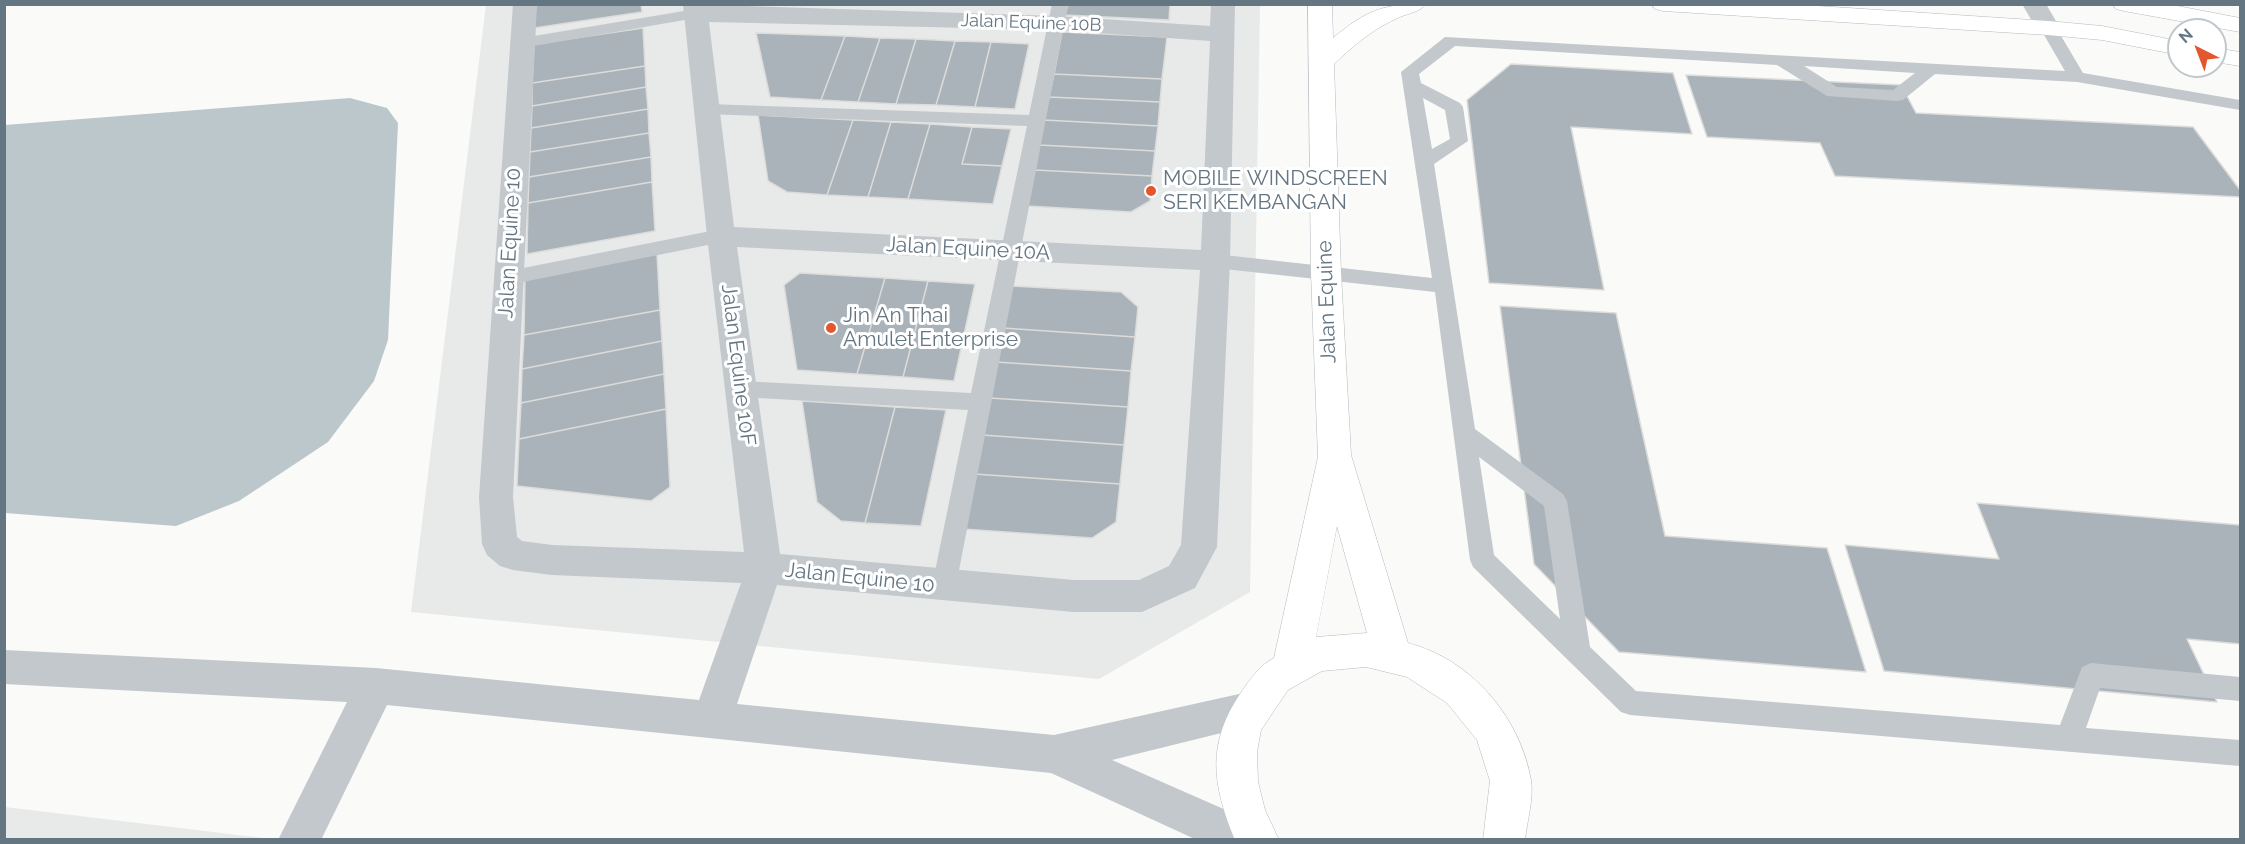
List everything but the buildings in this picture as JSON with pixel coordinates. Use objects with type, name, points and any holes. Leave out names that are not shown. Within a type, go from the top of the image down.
[{"type":"street","name":"Jalan Equine 10","points":[[525,4],[496,497],[500,544],[513,555],[552,560],[764,568],[1074,596],[1142,596],[1182,577],[1199,547],[1215,261],[1223,19]]},
{"type":"street","name":"Jalan Equine","points":[[1320,4],[1326,273],[1334,455],[1392,653]]},
{"type":"street","points":[[1320,64],[1358,27],[1393,10],[1414,4]]},
{"type":"street","points":[[1663,4],[2048,28],[2102,33],[2167,46]]},
{"type":"street","points":[[2034,4],[2048,28]]},
{"type":"street","points":[[2124,4],[2241,25]]},
{"type":"street","name":"Jalan Equine 10B","points":[[696,9],[1059,14],[1223,19]]},
{"type":"street","name":"Jalan Equine 10F","points":[[696,9],[721,236],[764,568],[712,718]]},
{"type":"street","name":"Jalan Equine 10A","points":[[721,236],[1215,261]]},
{"type":"street","name":"Jalan Equine","points":[[1291,666],[1334,455]]},
{"type":"street","points":[[1258,840],[1247,821],[1238,792],[1236,763],[1239,735],[1248,710],[1260,693],[1291,666],[1314,656],[1338,650],[1364,649],[1392,653],[1421,663],[1449,679],[1473,701],[1492,726],[1506,755],[1513,786],[1512,817],[1504,840]]},
{"type":"street","points":[[4,667],[376,686],[1054,754],[1245,840]]},
{"type":"street","points":[[298,840],[376,686]]},
{"type":"street","points":[[1054,754],[1248,710]]},
{"type":"lane","points":[[522,43],[696,9]]},
{"type":"lane","points":[[944,586],[1059,14]]},
{"type":"lane","points":[[2048,28],[2077,77]]},
{"type":"lane","points":[[2241,105],[2077,77],[1451,41],[1410,72],[1444,286],[1482,560],[1630,703],[2241,753]]},
{"type":"lane","points":[[1780,60],[1833,92],[1897,96],[1931,69]]},
{"type":"lane","points":[[1412,86],[1454,107],[1459,141],[1424,162]]},
{"type":"lane","points":[[707,109],[1037,121]]},
{"type":"lane","points":[[508,278],[721,236]]},
{"type":"lane","points":[[1215,261],[1444,286]]},
{"type":"lane","points":[[741,389],[981,402]]},
{"type":"lane","points":[[1464,433],[1555,501],[1578,652]]},
{"type":"lane","points":[[2069,739],[2091,675],[2241,689]]},
{"type":"shaded area","points":[[486,5],[1260,5],[1250,592],[1099,679],[411,612]]},
{"type":"shaded area","points":[[350,98],[387,108],[398,123],[388,340],[374,381],[328,442],[239,501],[176,526],[5,513],[5,125]]},
{"type":"shaded area","points":[[5,807],[271,839],[5,839]]},
{"type":"place","name":"MOBILE WINDSCREEN SERI KEMBANGAN","points":[[1151,191]]},
{"type":"place","name":"Jin An Thai Amulet Enterprise","points":[[831,328]]}]
